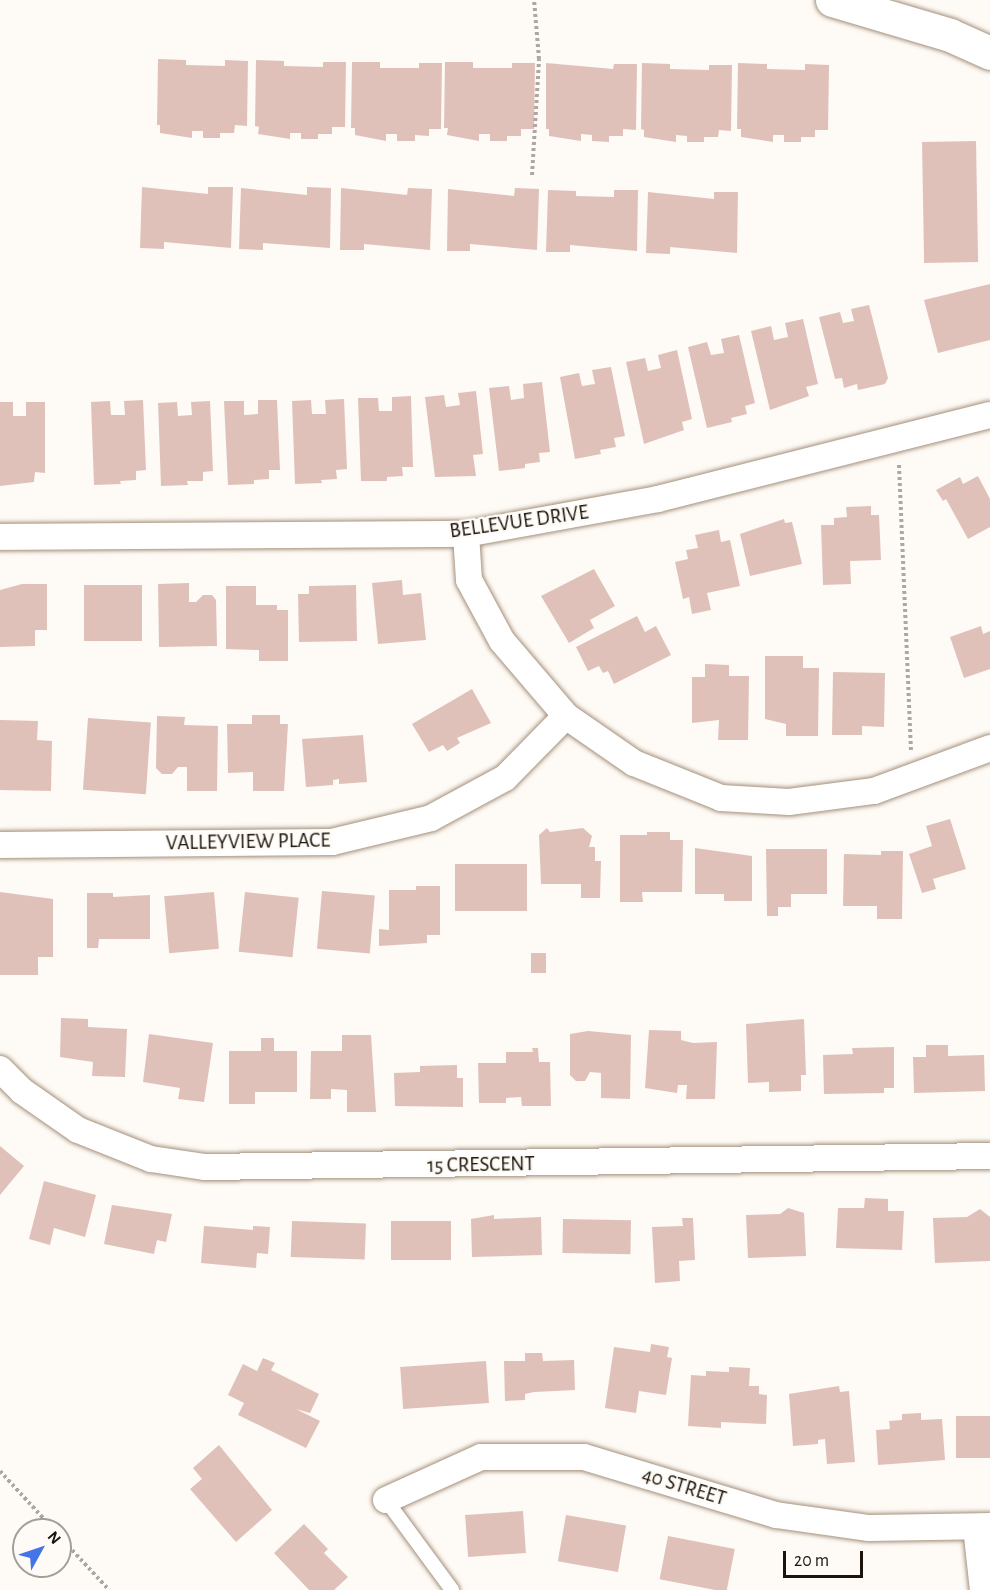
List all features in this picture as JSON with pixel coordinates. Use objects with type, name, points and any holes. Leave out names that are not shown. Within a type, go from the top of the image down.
[{"type":"street","points":[[832,0],[950,35],[990,53]]},
{"type":"street","name":"BELLEVUE DRIVE","points":[[0,537],[466,534],[658,499],[990,415]]},
{"type":"street","points":[[466,534],[469,580],[502,641],[566,716],[634,763],[721,798],[789,802],[874,791],[990,748]]},
{"type":"street","name":"VALLEYVIEW PLACE","points":[[0,845],[332,842],[431,818],[505,778],[566,716]]},
{"type":"street","name":"15 CRESCENT","points":[[0,1069],[22,1091],[78,1130],[151,1160],[205,1167],[990,1156]]},
{"type":"street","name":"40 STREET","points":[[386,1500],[481,1456],[584,1456],[777,1515],[869,1528],[983,1526]]},
{"type":"street","points":[[983,1526],[983,1590]]},
{"type":"lane","points":[[386,1500],[452,1590]]},
{"type":"path","points":[[532,175],[539,59],[534,0]]},
{"type":"path","points":[[898,438],[912,776]]},
{"type":"path","points":[[0,1471],[43,1518]]},
{"type":"path","points":[[72,1550],[109,1590]]},
{"type":"building","points":[[158,59],[186,60],[186,65],[225,66],[225,60],[248,61],[247,126],[235,125],[234,133],[220,133],[220,138],[203,138],[203,131],[192,131],[192,138],[160,133],[160,125],[157,125]]},
{"type":"building","points":[[256,60],[284,61],[284,66],[323,67],[323,62],[346,62],[345,127],[332,127],[332,134],[318,134],[318,139],[301,139],[301,133],[290,133],[290,139],[258,134],[259,127],[255,126]]},
{"type":"building","points":[[352,62],[380,62],[380,68],[419,68],[419,63],[442,63],[441,129],[429,129],[429,136],[415,135],[415,141],[397,141],[397,134],[386,134],[386,141],[355,135],[355,128],[351,128]]},
{"type":"building","points":[[445,62],[473,62],[473,68],[512,68],[512,63],[535,63],[534,129],[521,129],[521,136],[507,136],[507,141],[490,141],[490,134],[479,134],[479,141],[447,135],[448,128],[444,128]]},
{"type":"building","points":[[546,63],[613,69],[614,64],[637,64],[636,130],[623,129],[623,136],[609,136],[609,142],[592,141],[592,135],[581,134],[581,141],[549,136],[549,129],[546,129]]},
{"type":"building","points":[[642,63],[670,64],[670,69],[709,70],[709,65],[732,65],[731,131],[719,130],[718,137],[704,137],[704,142],[687,142],[687,136],[676,135],[676,142],[644,137],[644,130],[641,129]]},
{"type":"building","points":[[738,63],[767,64],[767,69],[805,70],[805,64],[829,65],[828,130],[815,130],[815,137],[801,137],[801,142],[784,142],[784,135],[773,135],[773,142],[741,137],[741,129],[737,129]]},
{"type":"building","points":[[976,141],[978,262],[924,263],[922,142]]},
{"type":"building","points":[[142,187],[208,194],[208,187],[233,187],[231,248],[164,242],[164,249],[140,248]]},
{"type":"building","points":[[307,187],[331,188],[330,248],[263,243],[263,250],[239,249],[241,188],[307,195]]},
{"type":"building","points":[[341,188],[407,195],[408,188],[432,189],[430,250],[364,244],[364,250],[340,250]]},
{"type":"building","points":[[515,188],[539,189],[537,250],[470,244],[470,251],[447,251],[448,189],[514,196]]},
{"type":"building","points":[[548,190],[576,191],[576,196],[614,197],[614,190],[638,190],[637,251],[570,245],[570,252],[546,252]]},
{"type":"building","points":[[648,192],[714,199],[714,192],[738,192],[737,253],[670,247],[670,254],[646,253]]},
{"type":"building","points":[[990,284],[990,340],[938,353],[924,300]]},
{"type":"building","points":[[869,305],[888,378],[885,384],[858,390],[857,384],[844,388],[842,378],[835,379],[819,317],[840,312],[843,323],[854,321],[851,309]]},
{"type":"building","points":[[803,319],[818,384],[806,387],[809,396],[770,410],[751,331],[771,326],[774,340],[788,337],[785,323]]},
{"type":"building","points":[[739,335],[755,403],[745,406],[747,414],[731,418],[732,422],[707,428],[688,347],[707,342],[711,355],[724,353],[721,339]]},
{"type":"building","points":[[677,350],[692,419],[682,422],[684,430],[644,444],[626,362],[645,358],[648,371],[661,368],[658,355]]},
{"type":"building","points":[[611,367],[625,436],[614,438],[616,447],[600,450],[601,454],[575,459],[560,377],[579,373],[582,386],[595,384],[592,370]]},
{"type":"building","points":[[542,382],[550,452],[539,453],[540,462],[525,464],[525,468],[499,471],[489,388],[509,386],[511,400],[524,398],[523,384]]},
{"type":"building","points":[[476,391],[483,454],[473,455],[476,476],[435,477],[425,397],[444,395],[446,407],[460,405],[458,393]]},
{"type":"building","points":[[411,396],[413,467],[402,467],[403,476],[387,477],[387,481],[361,481],[358,398],[378,398],[379,411],[392,411],[392,397]]},
{"type":"building","points":[[344,399],[347,469],[336,470],[337,479],[321,480],[322,483],[295,484],[292,401],[311,400],[312,414],[326,414],[325,400]]},
{"type":"building","points":[[143,400],[146,470],[136,471],[136,480],[120,481],[121,484],[94,485],[91,402],[110,401],[111,415],[125,415],[124,401]]},
{"type":"building","points":[[258,400],[277,400],[280,470],[269,470],[269,479],[254,480],[254,484],[228,485],[224,401],[244,401],[244,415],[258,414]]},
{"type":"building","points":[[210,401],[213,471],[203,472],[203,481],[187,481],[188,485],[161,486],[158,403],[177,402],[178,416],[192,415],[191,402]]},
{"type":"building","points":[[0,402],[13,402],[13,416],[26,416],[26,402],[45,402],[45,473],[35,472],[34,482],[0,486]]},
{"type":"building","points":[[978,476],[990,499],[990,527],[968,539],[946,499],[943,501],[936,490],[960,477],[963,484]]},
{"type":"building","points":[[871,506],[871,515],[879,515],[881,560],[850,561],[851,584],[823,585],[821,525],[834,525],[834,518],[847,517],[846,507]]},
{"type":"building","points":[[784,519],[785,523],[792,522],[802,564],[750,576],[740,534]]},
{"type":"building","points":[[719,530],[721,542],[730,540],[740,586],[707,593],[711,610],[692,614],[689,597],[683,599],[675,562],[688,559],[686,550],[698,548],[695,535]]},
{"type":"building","points":[[594,569],[615,606],[590,620],[594,628],[569,643],[541,596]]},
{"type":"building","points":[[402,580],[403,595],[421,593],[426,640],[378,644],[372,583]]},
{"type":"building","points":[[189,583],[189,602],[196,602],[203,595],[212,595],[216,600],[217,646],[159,647],[158,584]]},
{"type":"building","points":[[22,584],[47,584],[47,630],[35,630],[35,646],[0,647],[0,590]]},
{"type":"building","points":[[84,585],[142,585],[142,641],[84,641]]},
{"type":"building","points":[[356,585],[357,641],[299,642],[298,594],[309,594],[309,586]]},
{"type":"building","points":[[226,586],[256,586],[256,605],[277,605],[277,610],[288,610],[288,661],[259,661],[259,650],[226,649]]},
{"type":"building","points":[[637,616],[645,632],[656,626],[671,655],[614,684],[608,671],[603,673],[599,666],[588,671],[576,647]]},
{"type":"building","points":[[981,626],[983,634],[990,631],[990,669],[964,678],[950,637]]},
{"type":"building","points":[[765,656],[803,656],[803,668],[819,668],[818,736],[786,736],[786,724],[765,719]]},
{"type":"building","points":[[705,664],[729,665],[729,676],[749,676],[748,740],[718,740],[719,720],[692,723],[692,677],[705,677]]},
{"type":"building","points":[[833,672],[885,673],[884,727],[862,726],[862,735],[832,735]]},
{"type":"building","points":[[472,689],[491,723],[457,738],[460,743],[447,751],[443,745],[429,752],[412,724]]},
{"type":"building","points":[[252,715],[280,715],[280,724],[288,724],[284,791],[253,791],[253,772],[228,773],[227,724],[252,724]]},
{"type":"building","points":[[157,716],[185,717],[184,725],[218,726],[217,791],[187,791],[187,767],[178,767],[172,774],[162,774],[156,768]]},
{"type":"building","points":[[88,718],[151,722],[146,794],[83,790]]},
{"type":"building","points":[[0,720],[38,721],[37,740],[52,741],[51,791],[0,790]]},
{"type":"building","points":[[363,735],[367,782],[339,784],[339,779],[333,780],[333,785],[306,787],[302,739]]},
{"type":"building","points":[[950,819],[966,869],[933,879],[936,889],[922,893],[909,854],[932,846],[926,826]]},
{"type":"building","points":[[547,828],[550,832],[583,828],[592,836],[589,847],[595,847],[595,861],[601,861],[600,898],[581,898],[581,884],[541,884],[539,835]]},
{"type":"building","points":[[647,832],[670,832],[670,840],[683,840],[682,892],[642,892],[643,902],[620,902],[620,835],[647,835]]},
{"type":"building","points":[[695,848],[752,856],[752,901],[724,901],[724,894],[695,894]]},
{"type":"building","points":[[766,849],[827,849],[827,894],[791,894],[791,907],[778,907],[778,916],[767,916]]},
{"type":"building","points":[[881,851],[903,851],[902,919],[877,919],[877,906],[843,906],[844,854],[881,855]]},
{"type":"building","points":[[455,864],[527,864],[527,911],[455,911]]},
{"type":"building","points":[[416,886],[440,886],[440,935],[427,935],[427,943],[379,946],[379,929],[389,930],[389,890],[416,890]]},
{"type":"building","points":[[322,891],[375,896],[370,953],[317,949]]},
{"type":"building","points":[[0,892],[53,899],[53,957],[38,957],[38,975],[0,975]]},
{"type":"building","points":[[214,892],[219,949],[169,953],[164,896]]},
{"type":"building","points":[[245,892],[299,898],[292,957],[239,952]]},
{"type":"building","points":[[87,893],[113,893],[113,897],[150,895],[150,939],[99,939],[98,948],[87,948]]},
{"type":"building","points":[[531,953],[546,953],[546,973],[531,973]]},
{"type":"building","points":[[61,1018],[88,1019],[88,1027],[127,1029],[125,1077],[92,1076],[93,1062],[60,1057]]},
{"type":"building","points":[[804,1019],[806,1075],[801,1075],[801,1091],[769,1092],[769,1082],[748,1083],[746,1024]]},
{"type":"building","points":[[649,1030],[681,1031],[681,1040],[693,1043],[717,1042],[715,1099],[686,1099],[687,1085],[678,1085],[677,1093],[645,1088]]},
{"type":"building","points":[[588,1031],[631,1035],[630,1099],[601,1098],[601,1073],[590,1072],[585,1081],[576,1081],[570,1075],[570,1034]]},
{"type":"building","points":[[149,1034],[213,1043],[204,1102],[178,1099],[180,1088],[143,1082]]},
{"type":"building","points":[[342,1035],[371,1035],[376,1112],[347,1112],[347,1090],[331,1089],[331,1099],[310,1099],[311,1051],[342,1051]]},
{"type":"building","points":[[261,1038],[274,1038],[274,1051],[297,1051],[297,1092],[255,1092],[255,1104],[229,1104],[229,1051],[261,1051]]},
{"type":"building","points":[[926,1045],[948,1045],[948,1056],[984,1055],[985,1091],[914,1093],[913,1057],[926,1057]]},
{"type":"building","points":[[894,1047],[894,1088],[884,1088],[884,1093],[824,1094],[823,1055],[853,1054],[852,1048]]},
{"type":"building","points":[[532,1048],[538,1048],[539,1062],[550,1062],[551,1106],[522,1106],[521,1097],[506,1098],[506,1103],[479,1103],[478,1063],[506,1063],[506,1052],[533,1052]]},
{"type":"building","points":[[457,1065],[457,1078],[463,1078],[463,1107],[395,1106],[394,1073],[420,1072],[420,1066]]},
{"type":"building","points":[[0,1146],[24,1166],[0,1195]]},
{"type":"building","points":[[44,1181],[96,1195],[85,1237],[54,1228],[50,1245],[29,1239]]},
{"type":"building","points":[[865,1198],[888,1199],[888,1211],[904,1211],[902,1250],[836,1248],[838,1208],[864,1208]]},
{"type":"building","points":[[112,1205],[172,1214],[166,1242],[157,1240],[154,1254],[104,1244]]},
{"type":"building","points":[[788,1208],[804,1213],[806,1256],[748,1258],[746,1215],[780,1214]]},
{"type":"building","points":[[980,1209],[990,1217],[990,1261],[935,1263],[933,1218],[967,1217]]},
{"type":"building","points":[[494,1215],[494,1219],[541,1217],[542,1255],[472,1257],[471,1219]]},
{"type":"building","points":[[682,1218],[693,1218],[695,1260],[679,1261],[680,1281],[655,1283],[652,1227],[683,1226]]},
{"type":"building","points":[[563,1219],[631,1220],[630,1254],[562,1253]]},
{"type":"building","points":[[292,1221],[366,1224],[365,1260],[291,1257]]},
{"type":"building","points":[[391,1221],[451,1221],[451,1260],[391,1260]]},
{"type":"building","points":[[204,1226],[253,1230],[253,1226],[270,1227],[268,1254],[257,1253],[256,1268],[201,1263]]},
{"type":"building","points":[[651,1344],[669,1347],[667,1357],[672,1358],[666,1395],[639,1391],[636,1413],[605,1408],[614,1347],[650,1352]]},
{"type":"building","points":[[525,1353],[542,1353],[543,1361],[574,1360],[575,1390],[534,1392],[525,1394],[525,1400],[505,1401],[504,1361],[525,1361]]},
{"type":"building","points":[[263,1358],[275,1363],[271,1370],[319,1394],[310,1413],[296,1409],[320,1421],[306,1448],[238,1415],[244,1403],[228,1395],[243,1364],[257,1371]]},
{"type":"building","points":[[486,1361],[489,1403],[403,1409],[400,1367]]},
{"type":"building","points":[[729,1367],[750,1368],[749,1386],[759,1386],[759,1394],[767,1395],[766,1424],[721,1422],[721,1428],[688,1426],[691,1375],[706,1376],[706,1371],[729,1372]]},
{"type":"building","points":[[839,1386],[840,1392],[849,1391],[855,1462],[827,1464],[825,1439],[818,1440],[818,1444],[793,1446],[789,1394]]},
{"type":"building","points":[[921,1413],[921,1420],[942,1419],[945,1460],[878,1465],[876,1430],[890,1429],[889,1421],[902,1420],[902,1414]]},
{"type":"building","points":[[956,1416],[990,1416],[990,1458],[956,1458]]},
{"type":"building","points":[[219,1445],[272,1510],[236,1542],[190,1489],[202,1479],[193,1468]]},
{"type":"building","points":[[523,1511],[526,1553],[468,1557],[465,1515]]},
{"type":"building","points":[[566,1515],[626,1526],[618,1572],[558,1561]]},
{"type":"building","points":[[304,1524],[328,1549],[324,1553],[348,1577],[334,1590],[309,1590],[274,1553]]},
{"type":"building","points":[[668,1536],[735,1549],[727,1590],[715,1590],[660,1579]]}]
